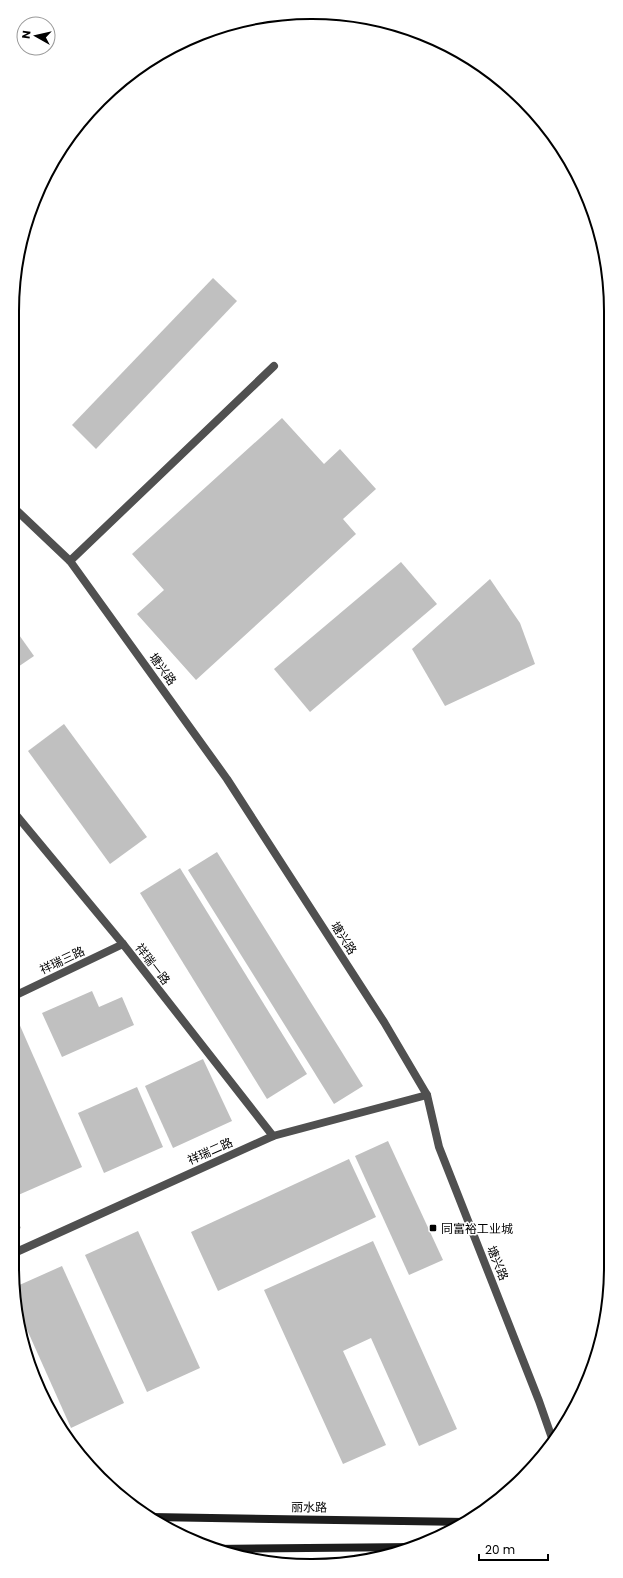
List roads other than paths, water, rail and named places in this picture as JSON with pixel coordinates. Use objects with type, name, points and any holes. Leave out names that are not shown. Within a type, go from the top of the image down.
[{"type":"main road","name":"丽水路","points":[[160,1517],[455,1522]]},
{"type":"main road","points":[[235,1549],[393,1547]]},
{"type":"street","points":[[70,561],[274,366]]},
{"type":"street","name":"塘兴路","points":[[19,513],[70,561],[227,779],[382,1018],[427,1095],[439,1148],[536,1393],[551,1435]]},
{"type":"street","name":"祥瑞一路","points":[[19,819],[122,944],[273,1136]]},
{"type":"street","name":"祥瑞三路","points":[[19,993],[122,944]]},
{"type":"street","name":"祥瑞二路","points":[[19,1251],[273,1136],[427,1095]]},
{"type":"place","name":"同富裕工业城","points":[[433,1228]]}]
